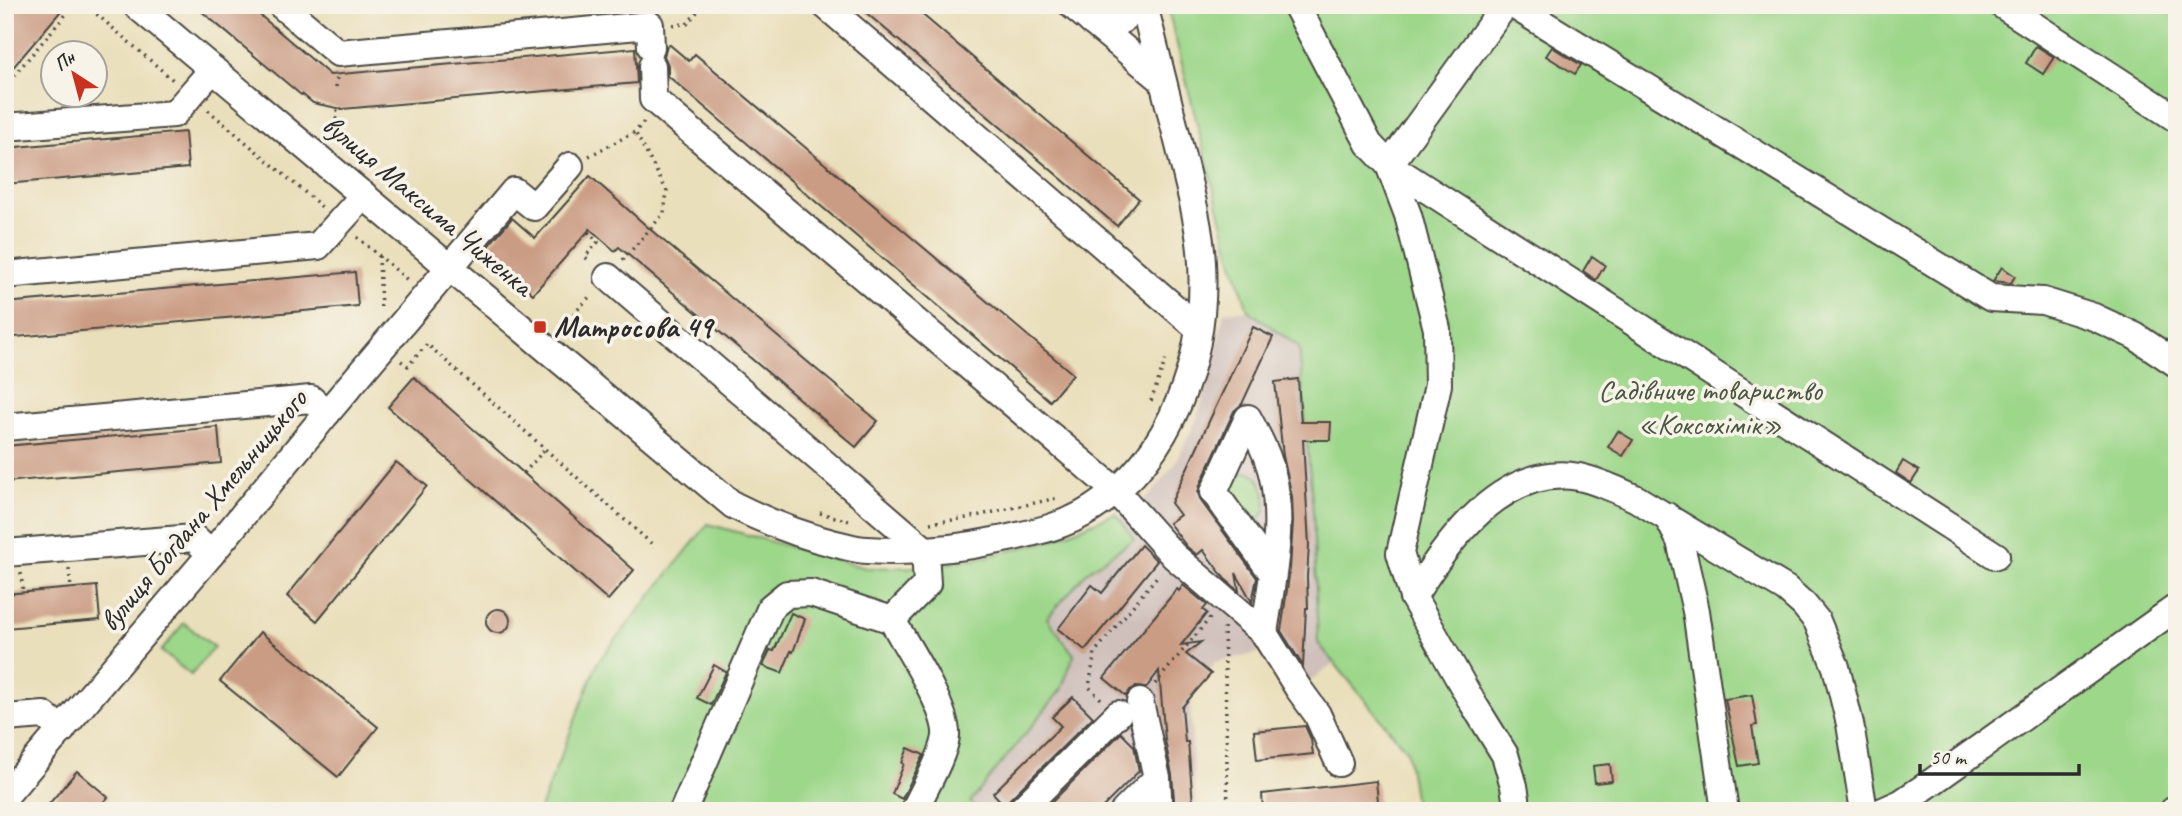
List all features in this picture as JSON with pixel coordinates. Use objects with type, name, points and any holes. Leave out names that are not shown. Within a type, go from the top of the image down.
[{"type":"street","name":"вулиця Максима Чиженка","points":[[136,5],[733,505],[802,536],[866,551],[973,546],[1043,531],[1069,521],[1093,508],[1136,472],[1154,450],[1170,423],[1191,360],[1198,328],[1202,269],[1195,215],[1144,5]]},
{"type":"street","points":[[281,5],[338,53],[651,46],[653,99],[1116,491],[1174,556],[1264,633],[1317,714],[1339,763]]},
{"type":"street","points":[[825,5],[1198,328]]},
{"type":"street","points":[[1072,5],[1163,80]]},
{"type":"street","points":[[1092,22],[1105,26],[1114,25],[1123,20],[1136,5]]},
{"type":"street","points":[[1296,5],[1369,144],[1389,165],[1996,556]]},
{"type":"street","points":[[1389,165],[1505,5]]},
{"type":"street","points":[[1513,5],[1991,298],[2043,301],[2094,317],[2135,336],[2177,364]]},
{"type":"street","points":[[2002,5],[2177,119]]},
{"type":"street","points":[[5,127],[174,114],[213,69]]},
{"type":"street","points":[[1389,165],[1408,215],[1437,329],[1438,385],[1399,553],[1413,597],[1505,755],[1518,811]]},
{"type":"street","name":"вулиця Богдана Хмельницького","points":[[5,796],[514,191],[534,207],[570,166]]},
{"type":"street","points":[[5,275],[318,246],[364,195]]},
{"type":"street","points":[[1153,289],[1170,294],[1189,288],[1202,269]]},
{"type":"street","points":[[608,277],[925,550],[927,584],[892,620]]},
{"type":"street","points":[[5,427],[311,399],[327,413]]},
{"type":"street","points":[[1264,633],[1273,574],[1278,508],[1268,458],[1248,418],[1214,492],[1273,574]]},
{"type":"street","points":[[1413,597],[1437,558],[1469,521],[1486,506],[1523,484],[1559,475],[1578,477],[1622,492],[1667,516],[1786,589],[1817,621],[1836,667],[1844,696],[1864,811]]},
{"type":"street","points":[[1667,516],[1679,541],[1696,611],[1725,811]]},
{"type":"street","points":[[5,554],[194,538],[211,554]]},
{"type":"street","points":[[683,811],[771,607],[787,594],[811,593],[892,620],[934,696],[943,717],[946,736],[940,756],[914,811]]},
{"type":"street","points":[[1883,811],[1901,803],[1932,782],[2177,607]]},
{"type":"street","points":[[1020,811],[1129,708],[1157,778],[1158,811]]},
{"type":"street","points":[[5,718],[44,715],[62,730]]},
{"type":"street","points":[[1124,811],[1157,778]]},
{"type":"street","points":[[2173,811],[2177,808]]},
{"type":"path","points":[[5,86],[74,5]]},
{"type":"path","points":[[86,5],[411,282],[403,291]]},
{"type":"path","points":[[651,46],[687,24],[703,5]]},
{"type":"path","points":[[334,141],[337,108]]},
{"type":"path","points":[[555,334],[664,213],[667,191],[635,132],[570,166]]},
{"type":"path","points":[[587,232],[598,242],[585,257],[608,277]]},
{"type":"path","points":[[379,255],[381,317],[388,308]]},
{"type":"path","points":[[401,361],[408,366],[427,344],[653,545]]},
{"type":"path","points":[[1147,409],[1168,352]]},
{"type":"path","points":[[524,473],[545,449]]},
{"type":"path","points":[[899,527],[967,518],[1058,498]]},
{"type":"path","points":[[809,510],[856,522]]},
{"type":"path","points":[[1174,556],[1096,652],[1088,687],[1129,708],[1225,600]]},
{"type":"path","points":[[1225,600],[1223,648],[1228,811]]},
{"type":"shaded area","points":[[1248,310],[1299,347],[1313,511],[1318,643],[1335,663],[1293,693],[1259,653],[1215,662],[1190,700],[1196,811],[978,811],[970,802],[1061,689],[1074,655],[1047,619],[1088,571],[1134,539],[1120,519],[1151,494],[1175,464],[1197,419],[1214,363],[1224,312]]},
{"type":"green space","name":"Садівниче товариство «Коксохімік»","points":[[1167,5],[2177,5],[2177,811],[1416,811],[1407,751],[1318,643],[1313,511],[1299,347],[1248,310],[1230,253]]},
{"type":"green space","points":[[1245,472],[1254,474],[1264,491],[1266,505],[1262,516],[1257,520],[1247,518],[1233,494],[1234,482]]},
{"type":"green space","points":[[1116,513],[1134,539],[1088,571],[1047,618],[1074,655],[1061,690],[970,802],[978,811],[539,811],[598,662],[708,524],[866,568],[920,567],[973,560],[1049,541]]},
{"type":"green space","points":[[184,623],[214,647],[191,675],[161,651]]},
{"type":"building","points":[[5,5],[66,5],[38,38],[5,77]]},
{"type":"building","points":[[194,5],[248,5],[330,75],[635,48],[637,83],[342,109],[313,103],[301,95]]},
{"type":"building","points":[[857,5],[911,5],[1139,199],[1117,226]]},
{"type":"building","points":[[670,45],[689,61],[695,54],[1073,374],[1050,401],[668,76],[668,65],[664,56],[667,46]]},
{"type":"building","points":[[2036,46],[2054,57],[2043,74],[2026,63]]},
{"type":"building","points":[[1552,47],[1581,65],[1575,74],[1546,56]]},
{"type":"building","points":[[185,132],[188,168],[5,184],[5,148]]},
{"type":"building","points":[[590,176],[878,421],[856,447],[619,247],[615,251],[590,229],[533,294],[484,251],[512,218],[535,238]]},
{"type":"building","points":[[1592,256],[1605,265],[1596,280],[1583,271]]},
{"type":"building","points":[[2002,267],[2015,276],[2011,283],[1993,281]]},
{"type":"building","points":[[355,272],[358,306],[5,338],[5,303]]},
{"type":"building","points":[[1253,327],[1273,337],[1242,404],[1234,411],[1198,493],[1257,578],[1252,602],[1236,573],[1239,591],[1225,579],[1203,550],[1197,555],[1187,547],[1169,523],[1180,515],[1171,503]]},
{"type":"building","points":[[414,377],[634,570],[608,600],[388,407]]},
{"type":"building","points":[[1298,379],[1301,422],[1331,422],[1330,440],[1303,440],[1309,545],[1308,608],[1303,666],[1281,631],[1290,569],[1293,521],[1275,382]]},
{"type":"building","points":[[218,427],[221,463],[5,482],[5,446]]},
{"type":"building","points":[[1618,431],[1633,440],[1623,456],[1608,447]]},
{"type":"building","points":[[1903,461],[1919,471],[1911,483],[1896,473]]},
{"type":"building","points":[[396,462],[427,486],[317,621],[287,596]]},
{"type":"building","points":[[1141,545],[1157,561],[1085,650],[1058,629],[1092,585],[1102,593]]},
{"type":"building","points":[[1183,585],[1207,605],[1203,610],[1207,613],[1181,645],[1201,642],[1186,654],[1211,674],[1182,707],[1193,804],[1190,804],[1191,811],[1175,811],[1159,671],[1146,688],[1136,687],[1126,696],[1104,678]]},
{"type":"building","points":[[97,586],[100,620],[5,628],[5,594]]},
{"type":"building","points":[[498,609],[506,613],[510,621],[506,629],[498,633],[490,629],[486,621],[490,613]]},
{"type":"building","points":[[791,613],[805,619],[782,673],[763,666],[770,650],[774,651]]},
{"type":"building","points":[[260,632],[378,727],[338,777],[220,681]]},
{"type":"building","points":[[714,665],[726,672],[711,705],[697,698]]},
{"type":"building","points":[[1752,695],[1757,725],[1752,726],[1758,763],[1739,766],[1725,699]]},
{"type":"building","points":[[1073,697],[1093,717],[1005,806],[993,793],[1061,726],[1052,717]]},
{"type":"building","points":[[1305,726],[1311,739],[1313,754],[1257,760],[1254,731]]},
{"type":"building","points":[[1121,733],[1134,746],[1139,771],[1099,811],[1043,811]]},
{"type":"building","points":[[908,748],[924,755],[902,799],[892,794]]},
{"type":"building","points":[[1610,764],[1612,781],[1595,783],[1593,766]]},
{"type":"building","points":[[77,771],[108,797],[96,811],[43,811]]},
{"type":"building","points":[[1376,781],[1379,811],[1263,811],[1262,794]]},
{"type":"place","name":"Матросова 49","points":[[540,327]]}]
